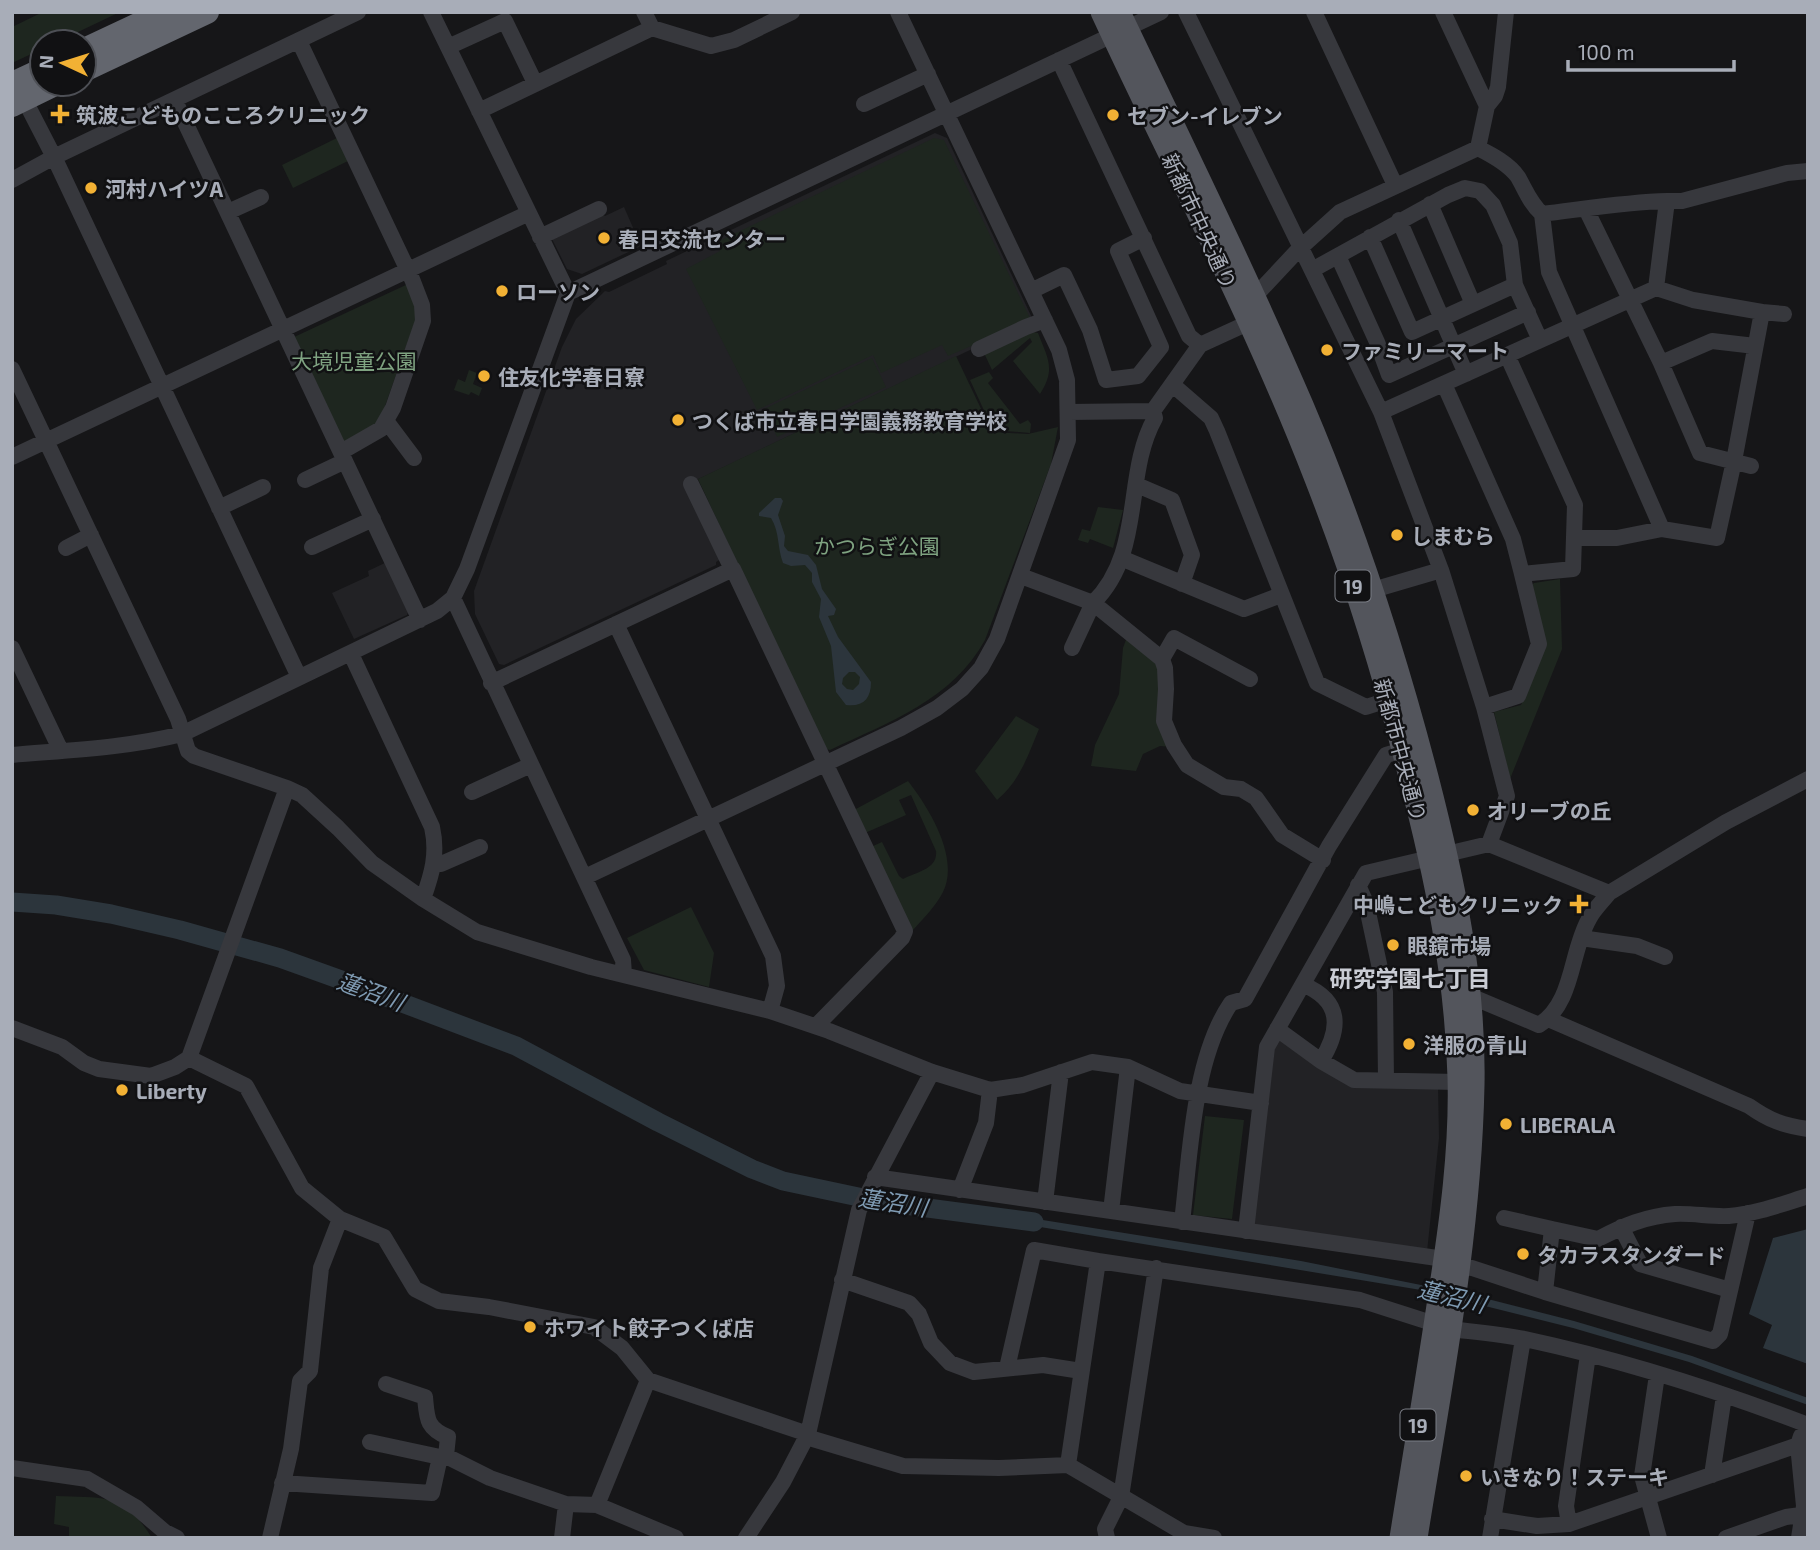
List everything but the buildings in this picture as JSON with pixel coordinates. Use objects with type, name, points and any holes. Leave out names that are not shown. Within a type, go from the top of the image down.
[{"type":"highway","points":[[98,43],[165,12]]},
{"type":"highway","points":[[98,63],[207,12]]},
{"type":"main road","name":"新都市中央通り","points":[[1101,12],[1120,26],[1255,296],[1304,408],[1373,590],[1413,719],[1439,857],[1451,971],[1458,1082],[1450,1271]]},
{"type":"main road","name":"新都市中央通り","points":[[1120,26],[1314,476],[1342,551],[1403,750],[1462,928],[1471,996],[1474,1084],[1467,1196],[1450,1271],[1417,1538]]},
{"type":"main road","name":"新都市中央通り","points":[[1400,1538],[1443,1320]]},
{"type":"street","points":[[12,180],[54,157],[358,12]]},
{"type":"street","points":[[431,12],[568,293]]},
{"type":"street","points":[[644,12],[652,28]]},
{"type":"street","points":[[585,877],[919,719],[937,708],[971,680],[981,668],[997,639],[1021,576],[1068,440],[1068,380],[1045,320],[898,12]]},
{"type":"street","points":[[12,755],[150,742],[182,734],[351,654],[445,605],[453,598],[467,569],[568,293],[1059,60],[1120,26],[1161,12]]},
{"type":"street","points":[[1186,12],[1381,412],[1441,570],[1484,707],[1507,796],[1489,844]]},
{"type":"street","points":[[1314,12],[1395,185]]},
{"type":"street","points":[[1443,12],[1488,106]]},
{"type":"street","points":[[1478,148],[1488,106],[1498,87],[1506,12]]},
{"type":"street","points":[[479,111],[652,28],[711,46],[734,40],[781,15]]},
{"type":"street","points":[[448,47],[505,21],[535,83]]},
{"type":"street","points":[[299,41],[407,270],[422,305],[424,321],[387,422],[375,434],[305,480]]},
{"type":"street","points":[[1059,60],[1189,336],[1200,345]]},
{"type":"street","points":[[864,104],[928,75]]},
{"type":"street","points":[[16,93],[54,157],[299,677]]},
{"type":"street","points":[[175,101],[420,620]]},
{"type":"street","points":[[1255,296],[1340,212],[1478,148]]},
{"type":"street","points":[[1478,148],[1497,158],[1516,175],[1532,205],[1542,214],[1549,272],[1662,529]]},
{"type":"street","points":[[1542,214],[1634,202],[1682,201],[1787,173],[1808,171]]},
{"type":"street","points":[[1312,270],[1430,204],[1465,188],[1479,191],[1493,205],[1503,224],[1510,243],[1515,285],[1540,340]]},
{"type":"street","points":[[228,212],[261,197]]},
{"type":"street","points":[[1656,288],[1667,201]]},
{"type":"street","points":[[1430,204],[1473,304]]},
{"type":"street","points":[[540,237],[599,209]]},
{"type":"street","points":[[1587,209],[1661,363],[1700,453],[1751,466]]},
{"type":"street","points":[[12,457],[528,213]]},
{"type":"street","points":[[1399,220],[1466,374]]},
{"type":"street","points":[[1370,237],[1412,332],[1515,285]]},
{"type":"street","points":[[1031,290],[1064,275],[1090,330],[1105,380],[1138,376],[1161,347],[1118,251],[1144,238]]},
{"type":"street","points":[[1338,256],[1389,375],[1528,312]]},
{"type":"street","points":[[1381,412],[1656,288],[1693,300],[1784,314]]},
{"type":"street","points":[[1574,538],[1617,538],[1662,529],[1717,538],[1762,312]]},
{"type":"street","points":[[979,349],[1045,320]]},
{"type":"street","points":[[1153,411],[1200,345],[1248,323]]},
{"type":"street","points":[[1661,363],[1712,341],[1755,346]]},
{"type":"street","points":[[1507,355],[1575,505],[1573,569],[1522,574]]},
{"type":"street","points":[[12,369],[178,719],[188,751],[194,756],[287,788],[302,796],[372,863],[477,932],[591,967],[816,1026],[932,1072],[990,1090],[1023,1085],[1092,1062],[1128,1067],[1180,1091],[1261,1103]]},
{"type":"street","points":[[1444,384],[1513,539],[1539,644],[1518,696],[1484,707]]},
{"type":"street","points":[[1173,385],[1211,418],[1317,684],[1366,707],[1388,700]]},
{"type":"street","points":[[1069,412],[1153,411]]},
{"type":"street","points":[[1072,648],[1093,603],[1110,582],[1121,558],[1130,530],[1142,448],[1146,434],[1156,418],[1153,411]]},
{"type":"street","points":[[387,422],[414,458]]},
{"type":"street","points":[[691,484],[905,931],[902,938],[816,1026]]},
{"type":"street","points":[[1137,485],[1172,500],[1192,555],[1182,583]]},
{"type":"street","points":[[219,508],[263,487]]},
{"type":"street","points":[[312,547],[373,519]]},
{"type":"street","points":[[66,548],[91,536]]},
{"type":"street","points":[[1121,558],[1244,609],[1281,595]]},
{"type":"street","points":[[491,682],[732,569]]},
{"type":"street","points":[[1373,590],[1441,570]]},
{"type":"street","points":[[1021,576],[1093,603],[1162,659],[1166,668],[1164,720],[1174,745],[1187,765],[1224,787],[1241,789],[1256,797],[1282,835],[1323,860]]},
{"type":"street","points":[[453,598],[623,960],[624,974]]},
{"type":"street","points":[[616,624],[773,956],[777,986],[770,1012]]},
{"type":"street","points":[[1162,659],[1174,638],[1250,679]]},
{"type":"street","points":[[12,648],[61,751]]},
{"type":"street","points":[[351,654],[432,827],[436,842],[435,864],[423,899]]},
{"type":"street","points":[[1182,1222],[1198,1095],[1224,1013],[1231,1003],[1245,999],[1386,755],[1403,750]]},
{"type":"street","points":[[472,792],[531,765]]},
{"type":"street","points":[[1471,996],[1539,1025],[1548,1019],[1564,994],[1589,919],[1609,893],[1726,822],[1808,779]]},
{"type":"street","points":[[12,1028],[62,1047],[84,1063],[99,1069],[151,1076],[175,1067],[189,1058],[287,788]]},
{"type":"street","points":[[1246,1231],[1268,1047],[1366,873],[1489,844],[1609,893]]},
{"type":"street","points":[[435,864],[442,864],[480,846]]},
{"type":"street","points":[[1358,886],[1366,903],[1385,992],[1386,1080]]},
{"type":"street","points":[[1581,939],[1637,946],[1665,957]]},
{"type":"street","points":[[1304,985],[1326,998],[1332,1006],[1335,1019],[1331,1045],[1321,1061]]},
{"type":"street","points":[[1548,1019],[1749,1106],[1784,1126],[1808,1129]]},
{"type":"street","points":[[1277,1029],[1321,1061],[1354,1080],[1458,1082]]},
{"type":"street","points":[[189,1058],[246,1086],[302,1188],[340,1219],[384,1237],[415,1289],[439,1301],[489,1307],[594,1327],[622,1348],[648,1380],[808,1434],[813,1439],[904,1466],[999,1468],[1068,1465],[1184,1533],[1214,1538]]},
{"type":"street","points":[[1111,1211],[1128,1067]]},
{"type":"street","points":[[746,1538],[783,1482],[808,1434],[859,1210],[932,1072]]},
{"type":"street","points":[[1045,1202],[1061,1072]]},
{"type":"street","points":[[960,1190],[986,1123],[990,1090]]},
{"type":"street","points":[[872,1182],[960,1190],[1246,1231],[1450,1271],[1472,1268],[1713,1341],[1720,1334],[1748,1213]]},
{"type":"street","points":[[1504,1218],[1598,1239],[1649,1217],[1677,1214],[1730,1216],[1808,1196]]},
{"type":"street","points":[[270,1538],[291,1449],[300,1381],[310,1371],[321,1268],[340,1219]]},
{"type":"street","points":[[1621,1227],[1640,1264],[1730,1290]]},
{"type":"street","points":[[1545,1292],[1552,1229]]},
{"type":"street","points":[[1007,1368],[1034,1250],[1360,1300],[1657,1375],[1806,1424],[1798,1445],[1805,1514],[1799,1538]]},
{"type":"street","points":[[1068,1465],[1098,1261]]},
{"type":"street","points":[[1107,1538],[1105,1529],[1121,1497],[1156,1268]]},
{"type":"street","points":[[842,1280],[909,1303],[919,1314],[931,1343],[950,1363],[974,1371],[1043,1365],[1081,1371]]},
{"type":"street","points":[[1490,1538],[1523,1339]]},
{"type":"street","points":[[1569,1524],[1566,1506],[1588,1356]]},
{"type":"street","points":[[1657,1375],[1642,1476],[1659,1538]]},
{"type":"street","points":[[597,1505],[648,1380]]},
{"type":"street","points":[[282,1483],[432,1493],[448,1437],[430,1426],[426,1418],[425,1397],[386,1384]]},
{"type":"street","points":[[1712,1475],[1724,1396]]},
{"type":"street","points":[[370,1441],[443,1457],[490,1478],[566,1504],[597,1505],[676,1538]]},
{"type":"street","points":[[1492,1519],[1537,1526],[1569,1524],[1798,1445]]},
{"type":"street","points":[[12,1468],[87,1479],[137,1508],[165,1532],[177,1538]]},
{"type":"street","points":[[562,1538],[566,1504]]},
{"type":"street","points":[[1726,1538],[1786,1517],[1805,1514]]},
{"type":"shaded area","name":"つくば市立春日学園義務教育学校","points":[[935,133],[947,138],[1033,320],[686,485],[721,559],[716,565],[504,665],[499,664],[475,614],[474,591],[562,347],[576,319],[605,291],[609,292],[667,264],[666,261]]},
{"type":"shaded area","points":[[624,207],[641,246],[582,274],[567,269],[552,239],[601,213],[605,216]]},
{"type":"shaded area","points":[[387,562],[409,610],[407,615],[354,639],[332,593],[369,576],[368,571]]},
{"type":"shaded area","points":[[1279,1040],[1283,1040],[1353,1087],[1438,1085],[1439,1138],[1427,1252],[1252,1226],[1273,1051]]},
{"type":"green space","points":[[43,12],[120,12],[86,28],[28,28],[28,56],[12,63],[12,27]]},
{"type":"green space","points":[[339,137],[350,160],[293,188],[282,165]]},
{"type":"green space","points":[[934,138],[944,140],[1031,320],[948,356],[942,345],[881,373],[873,355],[757,410],[686,269],[720,251],[717,242]]},
{"type":"green space","name":"大境児童公園","points":[[408,284],[418,313],[379,423],[347,442],[341,440],[292,338]]},
{"type":"green space","points":[[1033,332],[1038,333],[1049,364],[1048,378],[1040,394],[1013,361],[1032,342],[1030,338],[992,370],[984,353]]},
{"type":"green space","name":"かつらぎ公園","points":[[956,356],[992,432],[1028,434],[1058,427],[1051,464],[985,640],[971,661],[955,679],[917,707],[830,750],[823,748],[698,479]]},
{"type":"green space","points":[[872,358],[886,387],[777,437],[764,409]]},
{"type":"green space","points":[[469,370],[477,373],[473,384],[482,388],[479,396],[454,390],[458,379],[465,382]]},
{"type":"green space","points":[[989,372],[993,378],[988,383],[1020,424],[1028,420],[1031,424],[1030,433],[993,430],[970,380]]},
{"type":"green space","points":[[1098,507],[1123,510],[1113,548],[1090,539],[1088,543],[1078,540],[1082,529],[1090,531]]},
{"type":"green space","points":[[1560,579],[1562,649],[1510,779],[1494,712],[1521,705],[1544,645],[1530,587],[1534,583]]},
{"type":"green space","points":[[1127,637],[1159,665],[1173,747],[1160,746],[1143,754],[1136,771],[1091,766],[1095,745],[1119,694],[1123,648]]},
{"type":"green space","points":[[1016,716],[1039,729],[1012,785],[997,800],[975,771]]},
{"type":"green space","points":[[908,781],[933,819],[948,864],[943,892],[912,931],[871,847],[882,842],[903,879],[926,869],[934,862],[936,851],[911,795],[899,800],[906,815],[865,833],[854,810]]},
{"type":"green space","points":[[691,907],[714,953],[709,987],[644,970],[627,938]]},
{"type":"green space","points":[[1205,1116],[1244,1120],[1232,1219],[1193,1215]]},
{"type":"green space","points":[[56,1496],[101,1498],[122,1505],[142,1523],[152,1538],[69,1538],[69,1527],[54,1524]]},
{"type":"water","points":[[775,498],[781,498],[783,501],[778,515],[785,536],[784,546],[788,551],[808,555],[816,565],[822,589],[836,609],[834,615],[828,616],[838,637],[871,682],[865,701],[857,705],[846,705],[836,692],[831,646],[819,617],[821,599],[812,582],[812,573],[805,565],[791,566],[783,563],[774,524],[771,518],[759,516]],"holes":[[[849,672],[855,672],[860,677],[859,684],[853,690],[847,689],[842,684],[843,678]]]},
{"type":"water","points":[[12,898],[57,901],[55,910],[12,906]]},
{"type":"water","points":[[1012,1215],[1301,1261],[1476,1296],[1574,1321],[1692,1356],[1808,1398],[1808,1405],[1689,1362],[1573,1328],[1421,1290],[1010,1222]]},
{"type":"water","points":[[1808,1229],[1808,1364],[1763,1348],[1772,1325],[1749,1314],[1773,1238]]},
{"type":"waterway","name":"蓮沼川","points":[[12,902],[56,905],[111,914],[180,930],[280,958],[344,981],[516,1046],[658,1122],[752,1169],[783,1181],[882,1202],[1034,1222]]},
{"type":"place","name":"筑波こどものこころクリニック","points":[[60,114]]},
{"type":"place","name":"セブン-イレブン","points":[[1113,115]]},
{"type":"place","name":"河村ハイツA","points":[[91,188]]},
{"type":"place","name":"春日交流センター","points":[[604,238]]},
{"type":"place","name":"ローソン","points":[[502,291]]},
{"type":"place","name":"ファミリーマート","points":[[1327,350]]},
{"type":"place","name":"住友化学春日寮","points":[[484,376]]},
{"type":"place","name":"つくば市立春日学園義務教育学校","points":[[678,420]]},
{"type":"place","name":"しまむら","points":[[1397,535]]},
{"type":"place","name":"オリーブの丘","points":[[1473,810]]},
{"type":"place","name":"中嶋こどもクリニック","points":[[1579,904]]},
{"type":"place","name":"眼鏡市場","points":[[1393,945]]},
{"type":"place","name":"洋服の青山","points":[[1409,1044]]},
{"type":"place","name":"Liberty","points":[[122,1090]]},
{"type":"place","name":"LIBERALA","points":[[1506,1124]]},
{"type":"place","name":"タカラスタンダード","points":[[1523,1254]]},
{"type":"place","name":"ホワイト餃子つくば店","points":[[530,1327]]},
{"type":"place","name":"いきなり！ステーキ","points":[[1466,1476]]},
{"type":"district","name":"研究学園七丁目","points":[[1410,978]]}]
